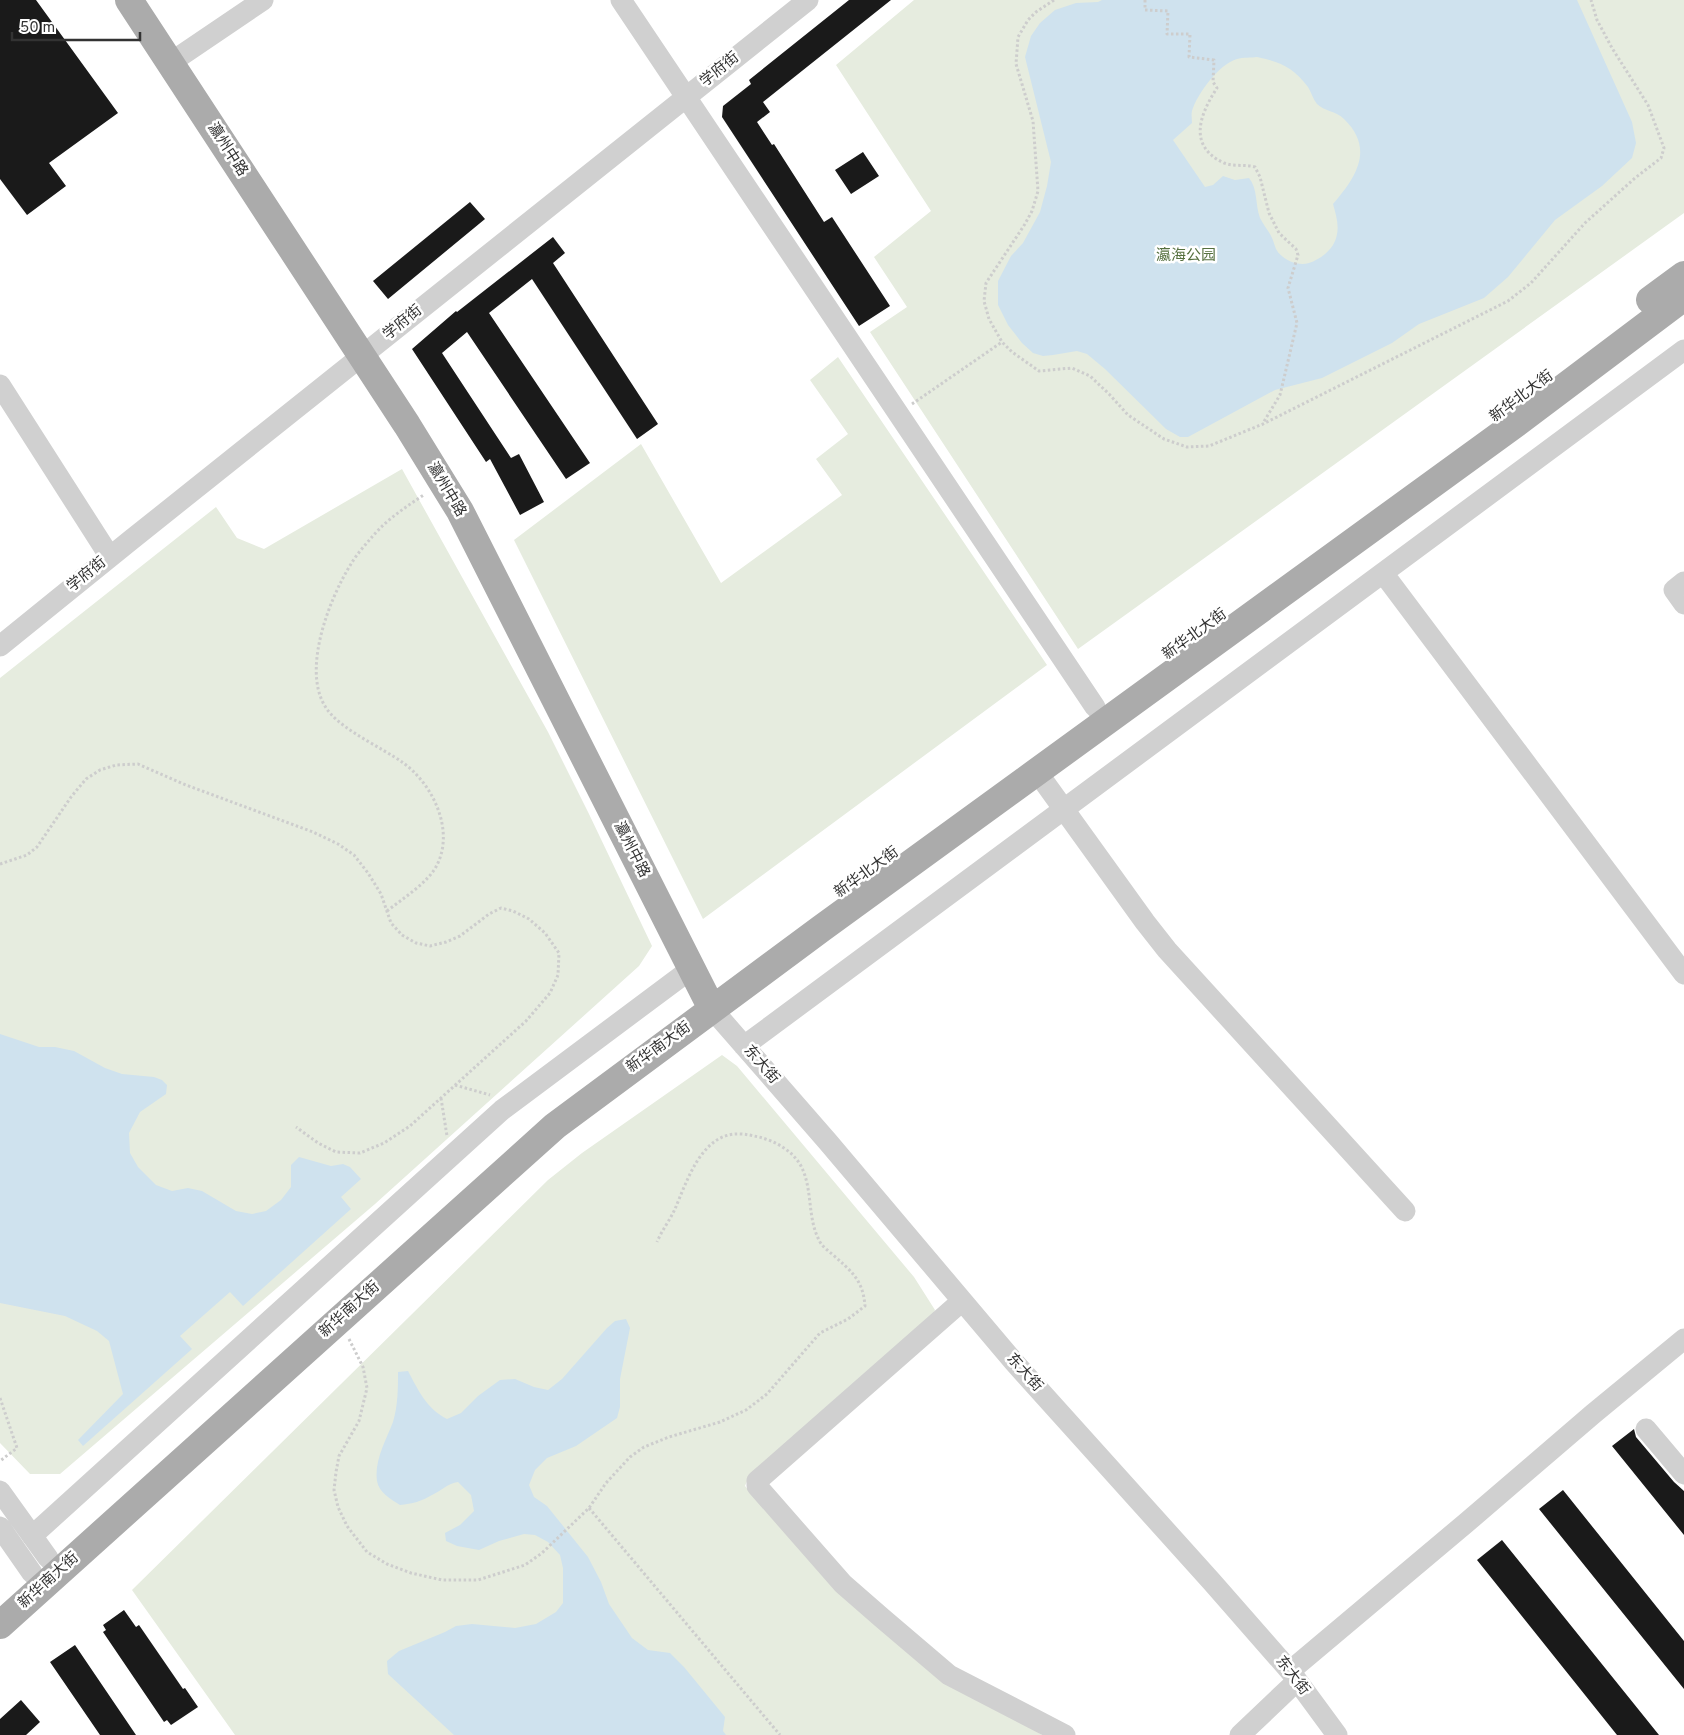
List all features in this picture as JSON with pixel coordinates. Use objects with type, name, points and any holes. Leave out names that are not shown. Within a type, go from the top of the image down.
[{"type":"main road","name":"瀛州中路","points":[[129,0],[362,356],[460,511],[708,1001]]},
{"type":"main road","name":"新华北大街","points":[[708,1001],[1095,708],[1508,408],[1684,275]]},
{"type":"main road","name":"新华北大街","points":[[708,1001],[1037,772],[1518,422],[1684,297]]},
{"type":"main road","name":"新华南大街","points":[[0,1625],[555,1126],[708,1001]]},
{"type":"main road","name":"新华南大街","points":[[0,1601],[543,1112],[708,1001]]},
{"type":"street","points":[[170,63],[262,0]]},
{"type":"street","points":[[621,0],[1095,708]]},
{"type":"street","name":"学府街","points":[[0,646],[808,0]]},
{"type":"street","points":[[744,1046],[1684,350]]},
{"type":"street","points":[[0,385],[110,557]]},
{"type":"street","points":[[1382,573],[1684,974]]},
{"type":"street","points":[[1684,582],[1674,590],[1684,604]]},
{"type":"street","points":[[1037,772],[1167,950],[1405,1211]]},
{"type":"street","points":[[32,1536],[512,1102],[692,969]]},
{"type":"street","name":"东大街","points":[[708,1001],[744,1046],[828,1142],[1014,1362],[1212,1582],[1293,1676],[1337,1735]]},
{"type":"street","points":[[962,1301],[757,1481],[756,1486],[843,1584],[950,1675],[1065,1735]]},
{"type":"street","points":[[1240,1735],[1293,1676],[1466,1523],[1593,1414],[1684,1340]]},
{"type":"street","points":[[1646,1429],[1684,1474]]},
{"type":"street","points":[[0,1490],[32,1536],[40,1566]]},
{"type":"street","points":[[0,1527],[40,1566]]},
{"type":"path","points":[[1054,0],[1028,20],[1018,37],[1016,64],[1033,121],[1038,191],[1032,211],[1025,224],[986,283],[984,300],[986,310],[1002,342],[1012,352],[1039,370],[1072,368],[1090,376],[1128,415],[1164,439],[1187,448],[1209,446],[1263,424],[1508,301],[1531,283],[1585,223],[1635,178],[1661,158],[1664,148],[1648,105],[1612,48],[1597,20],[1591,0]]},
{"type":"path","points":[[1145,0],[1145,10],[1168,11],[1167,34],[1190,34],[1189,57],[1214,60],[1212,82],[1216,88],[1206,105],[1202,117],[1201,138],[1209,151],[1223,163],[1235,166],[1255,166],[1260,177],[1269,213],[1279,233],[1296,249],[1298,255],[1288,288],[1297,323],[1280,395],[1263,424]]},
{"type":"path","points":[[898,414],[1002,342]]},
{"type":"path","points":[[387,911],[420,886],[437,867],[441,854],[441,815],[429,791],[416,774],[402,762],[329,713],[316,681],[315,664],[321,635],[334,598],[351,564],[373,535],[394,515],[442,482]]},
{"type":"path","points":[[0,864],[27,856],[37,847],[71,797],[86,779],[100,770],[116,764],[138,764],[186,785],[313,832],[338,844],[354,855],[368,873],[380,894],[391,923],[402,935],[416,943],[430,946],[446,942],[460,936],[489,914],[501,908],[513,911],[529,919],[545,933],[559,953],[558,975],[550,993],[526,1021],[410,1126],[384,1143],[360,1152],[336,1152],[318,1143],[296,1127]]},
{"type":"path","points":[[455,1085],[512,1102]]},
{"type":"path","points":[[441,1097],[449,1158]]},
{"type":"path","points":[[337,1322],[353,1344],[363,1366],[367,1388],[359,1421],[339,1456],[334,1490],[338,1506],[348,1526],[367,1552],[387,1564],[410,1573],[442,1580],[478,1580],[524,1566],[542,1553],[589,1508],[606,1482],[630,1457],[644,1447],[669,1437],[720,1422],[746,1410],[767,1394],[820,1334],[848,1319],[865,1306],[861,1284],[819,1242],[813,1225],[805,1176],[801,1166],[789,1152],[772,1140],[739,1134],[723,1137],[711,1145],[699,1156],[674,1213],[657,1242]]},
{"type":"path","points":[[0,1398],[17,1448],[0,1461]]},
{"type":"path","points":[[589,1508],[780,1735]]},
{"type":"green space","name":"瀛海公园","points":[[914,0],[1684,0],[1684,213],[1078,649],[870,332],[907,307],[874,257],[931,211],[836,65]]},
{"type":"green space","points":[[838,357],[1047,665],[703,919],[514,540],[641,444],[721,583],[842,495],[816,459],[848,434],[810,380]]},
{"type":"green space","points":[[402,469],[548,732],[652,946],[639,966],[375,1204],[60,1474],[30,1474],[0,1443],[0,678],[216,507],[237,538],[264,549]]},
{"type":"green space","points":[[722,1055],[737,1066],[914,1277],[935,1310],[932,1318],[748,1479],[745,1486],[866,1617],[1042,1735],[235,1735],[132,1590],[548,1180],[582,1153]]},
{"type":"water","points":[[1102,0],[1577,0],[1632,122],[1636,143],[1632,158],[1602,186],[1555,220],[1508,277],[1484,298],[1419,324],[1392,343],[1322,378],[1275,390],[1188,437],[1180,437],[1166,429],[1105,369],[1087,354],[1077,351],[1043,356],[1033,353],[1022,343],[1008,325],[998,305],[998,281],[1011,256],[1023,243],[1040,212],[1051,162],[1025,57],[1031,36],[1040,23],[1055,10],[1076,3],[1098,2]],"holes":[[[1257,57],[1286,66],[1297,75],[1308,87],[1317,104],[1344,119],[1359,141],[1359,163],[1355,173],[1333,204],[1338,225],[1333,245],[1322,256],[1305,264],[1290,261],[1278,253],[1258,213],[1254,187],[1249,178],[1235,180],[1223,176],[1213,185],[1205,187],[1173,140],[1192,123],[1192,111],[1195,104],[1204,88],[1216,73],[1230,62],[1239,58]]]},
{"type":"water","points":[[0,1034],[39,1047],[55,1047],[74,1051],[105,1068],[122,1074],[154,1077],[162,1080],[167,1085],[166,1094],[140,1112],[129,1133],[130,1153],[138,1167],[156,1185],[172,1191],[188,1188],[202,1191],[236,1211],[252,1214],[266,1211],[281,1200],[291,1187],[291,1165],[299,1157],[331,1166],[343,1164],[350,1167],[361,1179],[341,1197],[351,1209],[243,1306],[230,1292],[180,1336],[192,1349],[83,1446],[78,1440],[123,1394],[109,1341],[97,1331],[65,1316],[0,1303]]},
{"type":"water","points":[[626,1319],[630,1328],[620,1379],[620,1407],[617,1418],[576,1446],[547,1458],[535,1470],[529,1485],[534,1497],[547,1506],[588,1557],[601,1582],[609,1604],[632,1638],[648,1650],[670,1653],[684,1667],[725,1717],[723,1731],[726,1735],[454,1735],[388,1674],[387,1661],[399,1651],[456,1626],[472,1624],[515,1628],[536,1624],[556,1612],[563,1603],[563,1568],[560,1555],[548,1542],[535,1535],[524,1534],[499,1541],[479,1550],[457,1546],[446,1541],[445,1533],[460,1525],[474,1511],[471,1495],[458,1482],[448,1485],[417,1502],[404,1505],[400,1505],[389,1498],[380,1489],[377,1481],[377,1466],[395,1416],[398,1372],[408,1371],[419,1392],[434,1410],[447,1419],[461,1413],[478,1396],[500,1380],[515,1379],[534,1387],[548,1390],[562,1379],[607,1328],[615,1321]]},
{"type":"building","points":[[0,0],[36,0],[118,113],[49,163],[66,186],[27,215],[0,179]]},
{"type":"building","points":[[849,0],[891,0],[763,102],[770,112],[757,122],[772,145],[774,144],[824,222],[832,217],[890,306],[859,326],[722,117],[723,106],[751,84],[749,80]]},
{"type":"building","points":[[863,152],[879,176],[851,194],[835,170]]},
{"type":"building","points":[[470,202],[485,219],[388,299],[373,281]]},
{"type":"building","points":[[553,237],[565,253],[553,263],[658,424],[637,439],[532,279],[489,313],[590,463],[566,479],[467,332],[442,353],[511,458],[519,454],[544,502],[520,515],[490,459],[486,462],[412,349],[456,311]]},
{"type":"building","points":[[1634,1429],[1636,1437],[1684,1491],[1684,1535],[1612,1446]]},
{"type":"building","points":[[1563,1490],[1684,1641],[1684,1689],[1539,1509]]},
{"type":"building","points":[[1502,1540],[1659,1735],[1617,1735],[1477,1560]]},
{"type":"building","points":[[124,1610],[136,1627],[139,1625],[183,1689],[185,1688],[198,1707],[171,1725],[167,1720],[164,1722],[103,1632],[106,1630],[103,1625]]},
{"type":"building","points":[[75,1645],[136,1735],[100,1735],[50,1662]]},
{"type":"building","points":[[21,1700],[40,1722],[26,1735],[0,1735],[0,1719]]}]
